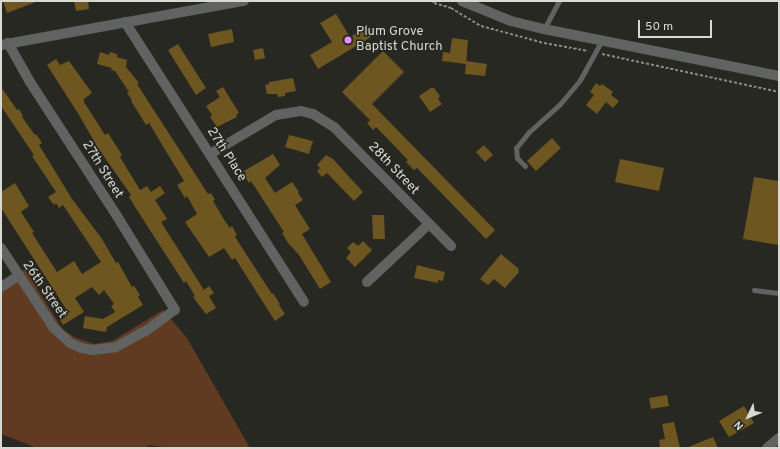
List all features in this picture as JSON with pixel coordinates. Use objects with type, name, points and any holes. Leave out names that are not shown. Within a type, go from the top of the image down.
[{"type":"street","points":[[4,44],[244,1]]},
{"type":"street","points":[[462,1],[488,13],[544,29],[779,76]]},
{"type":"street","name":"27th Place","points":[[125,22],[304,302]]},
{"type":"street","name":"27th Street","points":[[4,44],[117,216],[175,310],[148,330],[116,347],[92,350],[70,343]]},
{"type":"street","name":"28th Street","points":[[210,154],[276,115],[300,111],[313,114],[334,127],[451,246]]},
{"type":"street","points":[[367,282],[429,224]]},
{"type":"street","name":"26th Street","points":[[1,248],[53,327],[70,343]]},
{"type":"street","points":[[1,287],[18,276]]},
{"type":"street","points":[[767,448],[779,438]]},
{"type":"lane","points":[[544,29],[559,1]]},
{"type":"lane","points":[[525,166],[517,158],[516,148],[529,132],[560,104],[580,80],[602,40]]},
{"type":"lane","points":[[754,290],[779,293]]},
{"type":"shaded area","points":[[25,269],[63,330],[74,337],[94,344],[112,341],[163,310],[187,338],[250,448],[171,448],[148,445],[147,448],[37,448],[1,434],[1,284]]},
{"type":"building","points":[[3,1],[36,1],[36,2],[7,13]]},
{"type":"building","points":[[74,1],[88,1],[89,9],[76,11]]},
{"type":"building","name":"Plum Grove Baptist Church","points":[[336,14],[350,37],[365,28],[371,37],[318,69],[310,55],[332,42],[320,23]]},
{"type":"building","points":[[232,29],[234,42],[211,47],[208,34]]},
{"type":"building","points":[[452,38],[468,40],[466,64],[442,61],[443,52],[450,53]]},
{"type":"building","points":[[178,44],[206,88],[196,95],[168,50]]},
{"type":"building","points":[[263,48],[265,58],[255,60],[253,50]]},
{"type":"building","points":[[383,51],[404,72],[372,104],[495,230],[486,239],[417,168],[414,170],[406,162],[408,160],[376,127],[373,130],[367,123],[370,120],[342,92]]},
{"type":"building","points":[[100,52],[109,55],[110,52],[117,54],[117,57],[127,60],[126,67],[139,83],[137,84],[208,194],[211,193],[215,200],[213,201],[225,221],[230,228],[232,226],[237,235],[235,236],[237,240],[280,304],[279,305],[285,314],[275,321],[235,258],[232,260],[224,248],[209,257],[185,222],[197,214],[187,196],[185,198],[177,185],[184,181],[149,123],[146,125],[131,101],[132,100],[127,93],[129,92],[115,71],[111,70],[112,68],[97,64]]},
{"type":"building","points":[[56,59],[60,65],[69,61],[92,93],[84,99],[84,102],[105,135],[108,133],[122,155],[120,157],[140,190],[147,186],[151,192],[160,186],[165,193],[155,200],[167,219],[161,222],[204,290],[209,286],[214,293],[209,296],[216,308],[206,314],[193,297],[195,296],[186,281],[184,283],[137,210],[129,197],[131,195],[98,148],[47,65]]},
{"type":"building","points":[[466,61],[487,64],[485,76],[465,74]]},
{"type":"building","points":[[293,78],[296,91],[285,93],[285,96],[278,97],[277,94],[267,94],[265,85],[269,84],[269,82]]},
{"type":"building","points":[[596,83],[600,86],[602,84],[613,92],[611,95],[619,101],[613,108],[606,102],[597,114],[586,105],[594,95],[590,92]]},
{"type":"building","points":[[1,87],[17,110],[19,109],[23,116],[22,117],[42,143],[39,145],[72,199],[102,239],[116,263],[118,262],[132,287],[134,286],[140,295],[138,297],[143,305],[107,327],[106,332],[83,328],[85,316],[103,319],[115,312],[111,306],[114,304],[104,290],[99,295],[92,287],[75,298],[84,312],[63,325],[59,318],[68,312],[1,208],[1,192],[15,183],[29,206],[21,212],[34,232],[32,233],[57,272],[74,261],[82,274],[101,262],[63,205],[59,208],[56,203],[54,205],[48,197],[56,192],[32,156],[34,155],[1,106]]},
{"type":"building","points":[[223,87],[239,113],[236,115],[237,117],[217,127],[210,117],[212,115],[206,106],[220,97],[216,91]]},
{"type":"building","points":[[431,88],[434,88],[440,96],[438,99],[442,104],[430,112],[419,96]]},
{"type":"building","points":[[289,135],[313,141],[309,154],[285,147]]},
{"type":"building","points":[[552,138],[561,148],[536,171],[527,161]]},
{"type":"building","points":[[484,145],[493,155],[485,162],[476,152]]},
{"type":"building","points":[[273,154],[280,165],[265,178],[275,193],[292,182],[303,200],[295,205],[310,229],[302,234],[331,282],[320,289],[299,255],[288,243],[282,233],[284,232],[251,181],[249,183],[244,175],[246,174],[244,171]]},
{"type":"building","points":[[326,155],[333,159],[363,192],[354,201],[327,173],[322,177],[317,171],[320,168],[317,165]]},
{"type":"building","points":[[620,159],[664,168],[659,191],[615,182]]},
{"type":"building","points":[[754,177],[779,181],[779,245],[743,239]]},
{"type":"building","points":[[372,215],[384,215],[385,239],[373,239]]},
{"type":"building","points":[[363,241],[372,250],[355,267],[346,258],[351,252],[347,248],[353,242],[358,246]]},
{"type":"building","points":[[501,254],[519,269],[519,272],[505,288],[494,279],[488,285],[480,279]]},
{"type":"building","points":[[417,265],[445,272],[443,281],[438,280],[438,283],[414,278]]},
{"type":"building","points":[[667,395],[669,406],[651,409],[649,398]]},
{"type":"building","points":[[744,406],[754,423],[729,437],[719,421]]},
{"type":"building","points":[[674,422],[680,448],[660,448],[659,440],[665,439],[662,424]]},
{"type":"building","points":[[713,437],[718,448],[686,448]]},
{"type":"place","name":"Plum Grove Baptist Church","points":[[348,40]]}]
